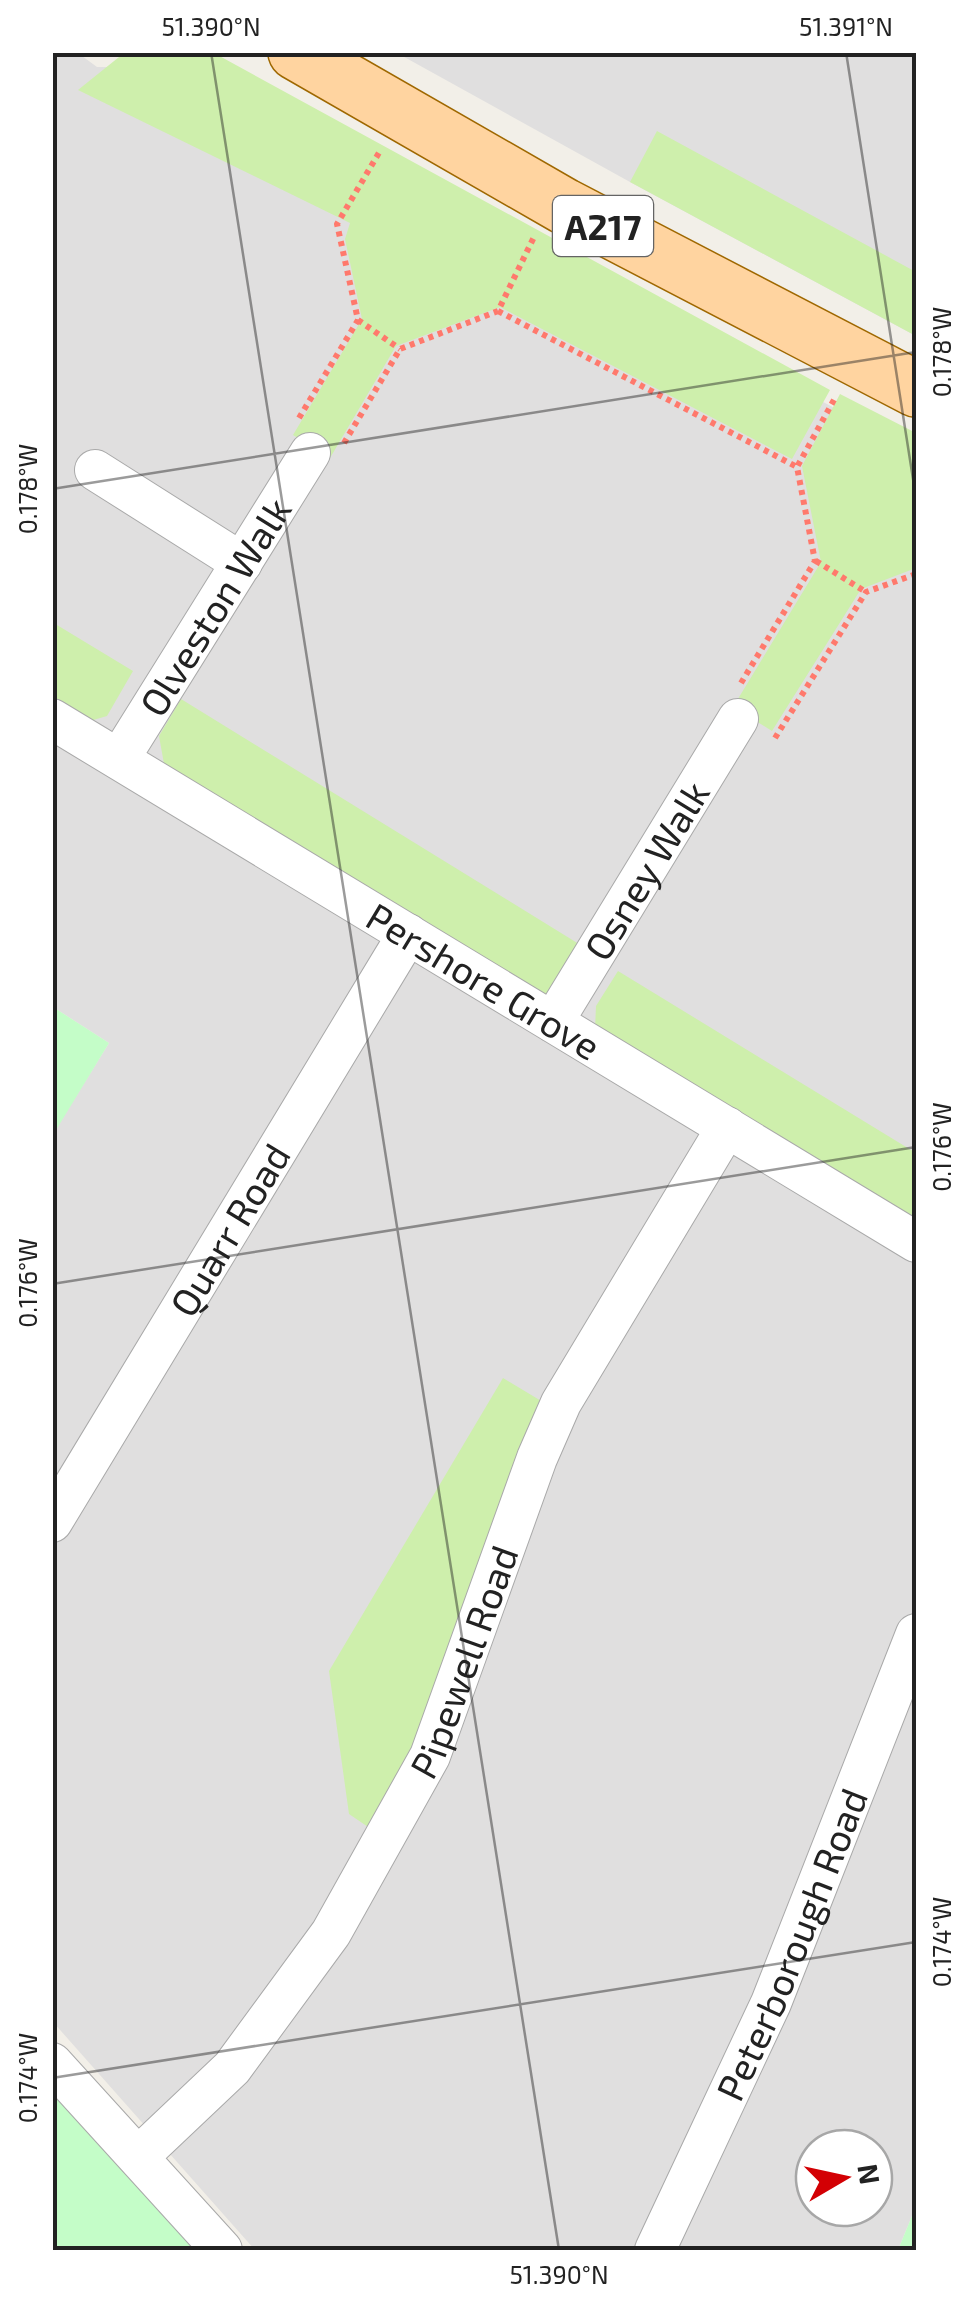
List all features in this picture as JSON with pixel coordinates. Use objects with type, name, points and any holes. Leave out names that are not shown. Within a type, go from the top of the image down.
[{"type":"main road","name":"A217","points":[[296,52],[552,199],[916,389]]},
{"type":"street","name":"Olveston Walk","points":[[119,759],[310,453]]},
{"type":"street","points":[[95,470],[242,563]]},
{"type":"street","name":"Pershore Grove","points":[[52,719],[916,1242]]},
{"type":"street","name":"Osney Walk","points":[[553,1022],[738,719]]},
{"type":"street","name":"Quarr Road","points":[[52,1522],[408,934]]},
{"type":"street","name":"Pipewell Road","points":[[138,2158],[232,2068],[332,1933],[430,1756],[537,1458],[561,1403],[726,1127]]},
{"type":"street","name":"Peterborough Road","points":[[655,2250],[771,2003],[916,1634]]},
{"type":"street","points":[[52,2063],[222,2250]]},
{"type":"path","points":[[400,115],[337,224],[358,320],[400,349],[498,311],[552,199]]},
{"type":"path","points":[[498,311],[797,467]]},
{"type":"path","name":"Olveston Walk","points":[[358,320],[286,439],[331,466],[400,349]]},
{"type":"path","points":[[858,358],[797,467],[816,561],[724,711],[773,740],[866,592],[916,574]]},
{"type":"path","points":[[816,561],[866,592]]},
{"type":"shaded area","points":[[53,53],[78,53],[97,67],[190,68],[916,451],[916,2206],[898,2250],[255,2250],[53,2022],[52,1135],[109,1043],[53,1007]]},
{"type":"shaded area","points":[[397,53],[916,53],[916,336],[630,182]]},
{"type":"green space","points":[[124,53],[214,53],[830,390],[792,459],[500,307],[396,346],[330,458],[293,435],[362,319],[345,239],[350,223],[78,90]]},
{"type":"green space","points":[[657,131],[916,272],[916,336],[630,182]]},
{"type":"green space","points":[[840,394],[916,433],[916,568],[861,589],[772,731],[733,707],[821,562],[802,466]]},
{"type":"green space","points":[[52,622],[133,671],[107,716],[83,723],[53,705]]},
{"type":"green space","points":[[181,699],[587,949],[550,1006],[164,764],[159,736]]},
{"type":"green space","points":[[618,971],[916,1153],[916,1227],[595,1029],[596,1006]]},
{"type":"green space","points":[[53,1007],[109,1043],[53,1135]]},
{"type":"green space","points":[[503,1378],[553,1408],[421,1747],[374,1831],[349,1814],[329,1671]]},
{"type":"green space","points":[[52,2088],[200,2250],[53,2250]]},
{"type":"green space","points":[[916,2206],[916,2250],[898,2250]]}]
